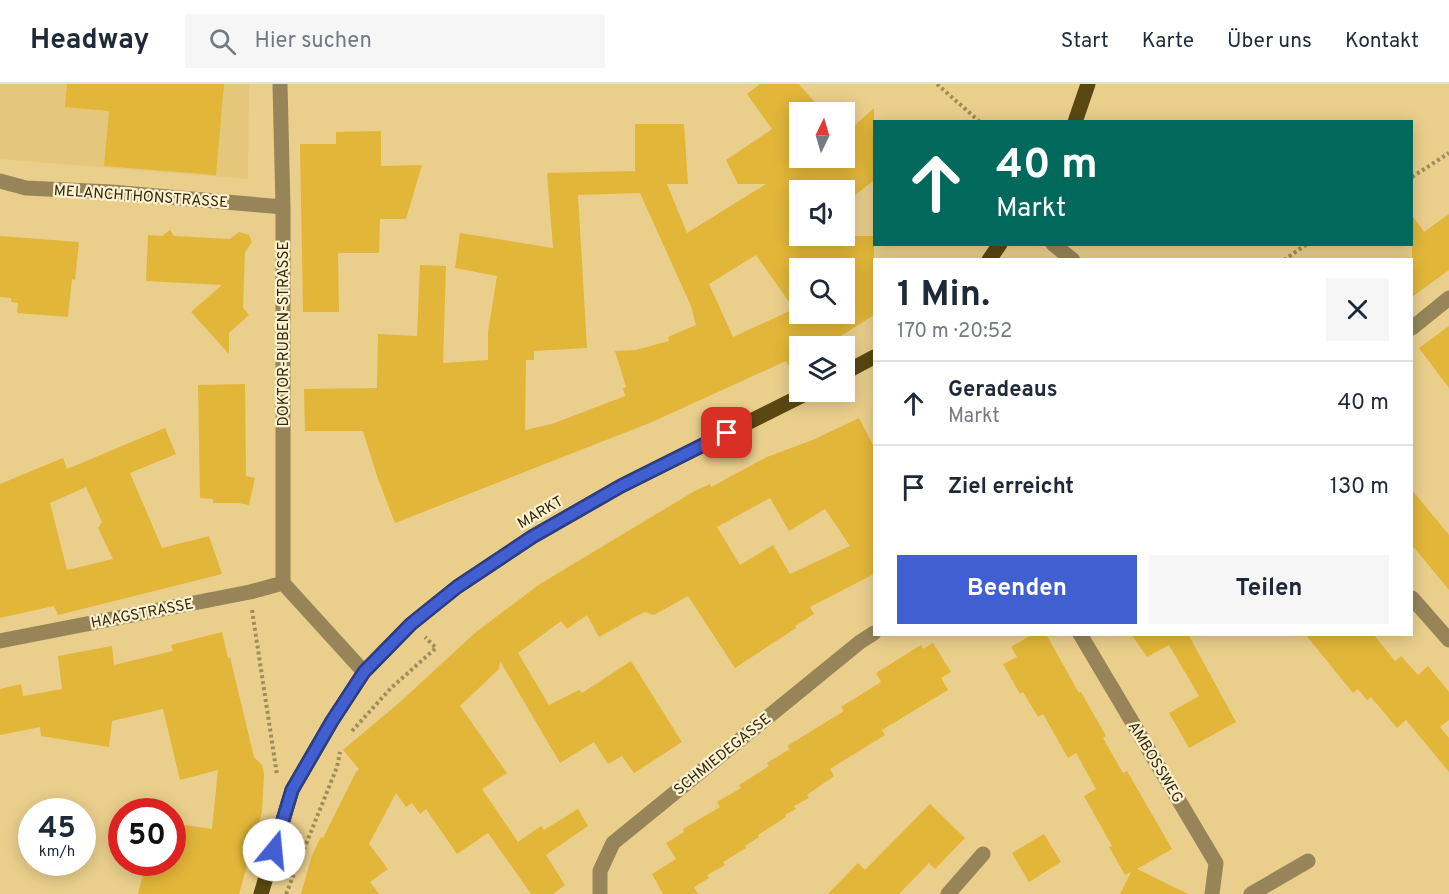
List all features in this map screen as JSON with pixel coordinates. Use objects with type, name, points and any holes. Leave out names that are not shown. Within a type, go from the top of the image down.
[{"type":"main road","points":[[1077,120],[1088,84]]},
{"type":"main road","points":[[855,367],[873,358]]},
{"type":"main road","name":"MARKT","points":[[261,894],[292,790],[364,672],[411,624],[457,587],[532,537],[621,486],[789,402]]},
{"type":"street","name":"DOKTOR-RUBEN-STRASSE","points":[[280,84],[283,207],[284,583]]},
{"type":"street","name":"MELANCHTHONSTRASSE","points":[[0,181],[26,188],[111,192],[283,207]]},
{"type":"street","points":[[1056,246],[1070,258]]},
{"type":"street","points":[[1413,327],[1449,298]]},
{"type":"street","name":"HAAGSTRASSE","points":[[0,641],[250,592],[284,583]]},
{"type":"street","points":[[284,583],[364,672]]},
{"type":"street","points":[[1413,599],[1449,640]]},
{"type":"street","name":"SCHMIEDEGASSE","points":[[600,894],[600,871],[613,843],[873,634]]},
{"type":"street","name":"AMBOSSWEG","points":[[1081,636],[1216,863],[1212,894]]},
{"type":"street","points":[[948,894],[983,854]]},
{"type":"street","points":[[1251,894],[1308,861]]},
{"type":"path","points":[[937,84],[978,120]]},
{"type":"path","points":[[1413,176],[1449,153]]},
{"type":"path","points":[[1287,258],[1304,246]]},
{"type":"path","points":[[250,592],[277,776]]},
{"type":"path","points":[[348,736],[391,688],[436,648],[411,624]]},
{"type":"path","points":[[286,894],[337,766],[341,744]]},
{"type":"shaded area","points":[[0,84],[249,84],[248,179],[0,159]]},
{"type":"building","points":[[67,84],[224,84],[216,175],[104,166],[109,111],[65,107]]},
{"type":"building","points":[[760,84],[799,84],[814,102],[789,102],[789,168],[855,168],[855,125],[874,108],[873,181],[855,195],[855,180],[789,180],[789,246],[855,246],[855,236],[873,236],[873,316],[841,336],[789,336],[789,366],[786,361],[652,422],[395,523],[363,431],[305,431],[304,389],[377,388],[378,334],[417,336],[420,265],[446,266],[443,363],[488,360],[488,332],[497,276],[455,268],[460,233],[553,248],[547,173],[635,171],[635,124],[684,124],[688,184],[667,184],[687,233],[766,184],[738,184],[726,160],[772,129],[747,94]],"holes":[[[640,193],[691,306],[696,325],[668,337],[669,341],[636,350],[615,351],[626,387],[623,388],[625,396],[552,424],[525,430],[526,360],[534,360],[534,351],[587,348],[578,195]],[[756,255],[789,302],[789,258],[855,258],[855,324],[789,324],[789,311],[733,337],[709,284]]]},
{"type":"building","points":[[381,131],[381,166],[422,165],[406,219],[380,219],[379,253],[338,253],[339,312],[303,312],[300,144],[336,144],[336,132]]},
{"type":"building","points":[[1449,214],[1449,270],[1413,296],[1413,216],[1424,232]]},
{"type":"building","points":[[170,230],[174,236],[230,239],[239,232],[249,235],[252,242],[245,252],[243,308],[249,315],[229,333],[229,354],[191,312],[222,285],[146,281],[148,235],[162,236]]},
{"type":"building","points":[[0,236],[79,242],[68,317],[17,313],[18,303],[11,302],[11,298],[0,297]]},
{"type":"building","points":[[1449,326],[1449,388],[1419,348]]},
{"type":"building","points":[[245,384],[246,476],[255,478],[249,505],[213,503],[213,499],[200,498],[198,385]]},
{"type":"building","points":[[859,418],[873,445],[873,575],[810,607],[814,614],[735,668],[688,596],[654,615],[644,612],[599,637],[587,615],[567,629],[561,621],[518,653],[549,705],[579,690],[582,693],[631,661],[682,742],[634,773],[622,756],[608,764],[594,742],[560,763],[500,661],[499,669],[460,706],[507,773],[482,789],[518,842],[541,826],[544,830],[578,809],[588,826],[546,855],[565,885],[553,894],[531,894],[488,833],[457,854],[426,809],[420,814],[412,803],[406,807],[396,793],[369,844],[388,869],[370,882],[379,894],[301,894],[312,855],[359,769],[343,750],[400,702],[476,632],[540,584],[693,492],[710,484],[711,487],[767,457],[815,439]],"holes":[[[770,498],[789,531],[825,509],[850,546],[790,574],[773,545],[740,565],[717,527]]]},
{"type":"building","points":[[165,428],[176,454],[130,473],[162,548],[209,536],[222,574],[58,615],[54,606],[0,618],[0,484],[63,458],[67,469]],"holes":[[[86,487],[102,522],[98,528],[113,559],[67,570],[50,503]]]},
{"type":"building","points":[[1413,491],[1449,535],[1449,590],[1413,546]]},
{"type":"building","points":[[222,632],[254,757],[262,765],[264,774],[262,812],[239,894],[138,894],[142,876],[186,876],[186,825],[212,829],[218,770],[180,780],[163,709],[112,721],[109,747],[41,736],[40,727],[0,735],[0,689],[21,684],[23,696],[62,689],[58,656],[112,646],[114,665],[173,651],[171,645]]},
{"type":"building","points":[[1030,636],[1047,636],[1106,736],[1103,738],[1123,773],[1127,771],[1172,849],[1137,869],[1188,894],[1120,894],[1131,872],[1125,875],[1109,847],[1112,846],[1084,796],[1096,789],[1076,753],[1068,758],[1043,714],[1038,717],[1023,692],[1020,694],[1003,664],[1017,657],[1011,647]]},
{"type":"building","points":[[1132,636],[1189,636],[1236,722],[1189,748],[1169,713],[1199,696],[1169,645],[1147,657]]},
{"type":"building","points":[[1307,636],[1375,636],[1395,661],[1401,656],[1418,675],[1428,666],[1449,692],[1449,720],[1440,727],[1449,738],[1449,772],[1406,720],[1397,728],[1371,697],[1367,700],[1358,689],[1353,693]]},
{"type":"building","points":[[933,643],[951,672],[941,678],[948,690],[882,730],[885,735],[830,769],[834,776],[807,795],[809,798],[794,806],[796,809],[758,835],[759,837],[745,846],[746,848],[723,862],[725,865],[707,875],[709,878],[694,887],[698,894],[663,894],[652,874],[676,859],[666,843],[684,832],[683,829],[720,807],[717,802],[741,788],[739,785],[769,766],[767,763],[790,749],[787,746],[844,711],[841,707],[881,682],[876,673],[921,645],[923,649]]},
{"type":"building","points":[[930,804],[965,838],[935,869],[929,863],[899,894],[828,894],[858,863],[865,870]]},
{"type":"building","points":[[1044,834],[1061,862],[1029,882],[1012,853]]},
{"type":"route","points":[[274,850],[292,790],[332,721],[364,672],[411,624],[457,587],[532,537],[621,486],[727,433]]}]
